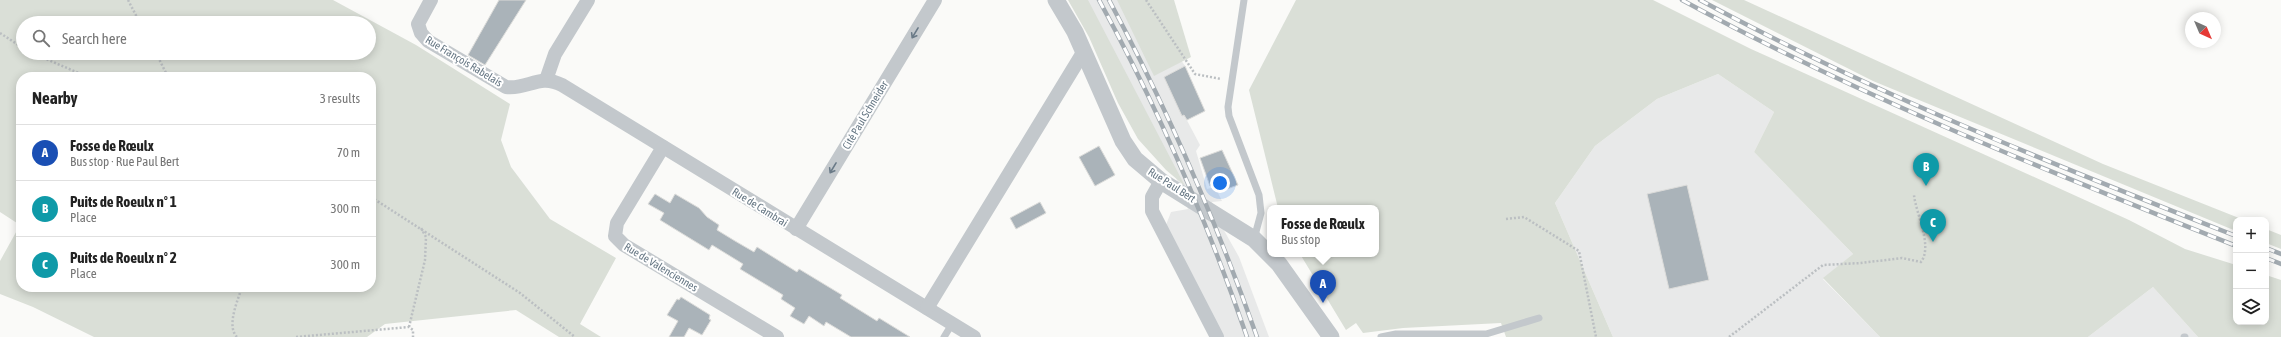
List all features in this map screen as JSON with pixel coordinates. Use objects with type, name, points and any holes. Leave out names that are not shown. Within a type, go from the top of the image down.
[{"type":"street","name":"Rue François Rabelais","points":[[431,0],[418,24],[421,33],[428,41],[506,87],[520,87],[546,80]]},
{"type":"street","points":[[546,80],[555,54],[588,0]]},
{"type":"street","name":"Cité Paul Schneider","points":[[796,229],[935,0]]},
{"type":"street","name":"Rue Paul Bert","points":[[1056,0],[1070,22],[1084,51],[1123,141],[1136,159],[1161,181],[1254,239],[1267,252]]},
{"type":"street","points":[[927,308],[1084,51]]},
{"type":"street","name":"Rue de Cambrai","points":[[546,80],[562,85],[974,337]]},
{"type":"street","name":"Rue de Valenciennes","points":[[663,147],[617,223],[615,236],[624,245],[777,337]]},
{"type":"street","points":[[1161,181],[1152,197],[1152,211],[1217,337]]},
{"type":"street","name":"Rue Paul Bert","points":[[1272,257],[1279,264],[1331,337]]},
{"type":"lane","points":[[1244,0],[1228,99],[1229,116],[1257,186],[1261,205],[1260,222],[1254,239]]},
{"type":"lane","points":[[1381,337],[1396,334],[1486,334],[1539,318]]},
{"type":"lane","points":[[944,337],[952,324]]},
{"type":"path","points":[[128,0],[136,16]]},
{"type":"path","points":[[1146,0],[1195,74],[1231,82]]},
{"type":"path","points":[[0,33],[16,43]]},
{"type":"path","points":[[48,60],[76,72]]},
{"type":"path","points":[[160,60],[166,72]]},
{"type":"path","points":[[1728,337],[1823,265],[1861,263],[1902,258],[1921,262],[1926,252],[1924,234],[1916,209],[1914,195]]},
{"type":"path","points":[[376,200],[520,293],[575,337]]},
{"type":"path","points":[[1506,219],[1524,217],[1579,251],[1596,337]]},
{"type":"path","points":[[409,327],[425,260],[426,238],[421,228]]},
{"type":"path","points":[[235,336],[232,315],[240,292]]},
{"type":"path","points":[[296,337],[409,327]]},
{"type":"path","points":[[409,327],[413,330],[413,337]]},
{"type":"shaded area","points":[[0,0],[333,0],[363,16],[16,16],[16,60],[376,60],[376,23],[416,45],[510,104],[501,140],[511,167],[550,219],[616,258],[580,324],[601,337],[559,337],[516,310],[385,324],[367,337],[94,337],[33,307],[0,294],[0,261],[16,232],[16,292],[376,292],[376,72],[16,72],[16,222],[0,212]]},
{"type":"shaded area","points":[[1068,0],[1088,0],[1185,186],[1166,170],[1138,139],[1118,103],[1089,37]]},
{"type":"shaded area","points":[[1079,0],[1140,0],[1185,66],[1164,77],[1200,145],[1196,151],[1207,189],[1215,187],[1222,201],[1212,202],[1217,218],[1239,257],[1269,337],[1223,337],[1166,225],[1171,212],[1188,209],[1175,175]]},
{"type":"shaded area","points":[[1117,0],[1174,0],[1191,57],[1154,76]]},
{"type":"shaded area","points":[[1296,0],[1653,0],[1751,49],[2129,220],[2185,249],[2233,264],[2233,325],[2269,325],[2269,276],[2281,280],[2281,337],[2198,337],[2153,287],[2088,337],[1880,337],[1823,278],[1853,254],[1754,152],[1774,112],[1718,74],[1657,99],[1595,146],[1555,203],[1613,337],[1506,337],[1501,323],[1403,328],[1363,333],[1356,323],[1346,330],[1302,257],[1379,257],[1379,205],[1277,205],[1249,90]]},
{"type":"shaded area","points":[[1712,0],[1744,0],[2103,164],[2236,217],[2233,217],[2233,230],[1873,81]]},
{"type":"shaded area","points":[[1718,74],[1774,112],[1754,152],[1853,254],[1823,279],[1880,337],[1613,337],[1555,203],[1595,146],[1657,99]]},
{"type":"shaded area","points":[[2269,230],[2281,235],[2281,249],[2269,244]]},
{"type":"shaded area","points":[[2153,287],[2198,337],[2088,337]]},
{"type":"building","points":[[499,0],[526,0],[485,65],[468,55]]},
{"type":"building","points":[[1185,66],[1205,111],[1187,120],[1184,115],[1182,116],[1164,77]]},
{"type":"building","points":[[1099,146],[1115,175],[1095,186],[1079,157]]},
{"type":"building","points":[[1222,150],[1238,185],[1224,190],[1221,182],[1210,186],[1200,158]]},
{"type":"building","points":[[1687,185],[1709,280],[1669,289],[1647,194]]},
{"type":"building","points":[[655,194],[670,203],[675,194],[699,208],[707,217],[719,225],[717,230],[735,241],[754,252],[757,247],[797,272],[799,269],[842,295],[840,298],[877,321],[879,318],[910,337],[851,337],[826,322],[824,326],[809,316],[804,324],[790,316],[795,308],[781,299],[783,295],[740,269],[743,264],[712,245],[709,250],[660,220],[664,213],[648,204]]},
{"type":"building","points":[[1040,202],[1046,213],[1016,229],[1010,218]]},
{"type":"building","points":[[681,297],[710,315],[709,319],[711,320],[702,335],[689,328],[684,337],[669,337],[678,321],[667,315],[677,299],[679,300]]},
{"type":"railway","points":[[1099,0],[1121,41],[1180,166],[1232,294],[1247,337]]},
{"type":"railway","points":[[1109,0],[1171,124],[1225,251],[1257,337]]},
{"type":"railway","points":[[1682,0],[1817,69],[1886,101],[2025,161],[2233,245]]},
{"type":"railway","points":[[1700,0],[1765,34],[1897,97],[2032,155],[2233,235]]},
{"type":"railway","points":[[2269,249],[2281,254]]},
{"type":"railway","points":[[2269,259],[2281,264]]},
{"type":"place","name":"Puits de Roeulx n° 1","points":[[1926,186]]},
{"type":"place","name":"Puits de Roeulx n° 2","points":[[1933,242]]},
{"type":"place","name":"Fosse de Rœulx","points":[[1323,303]]}]
